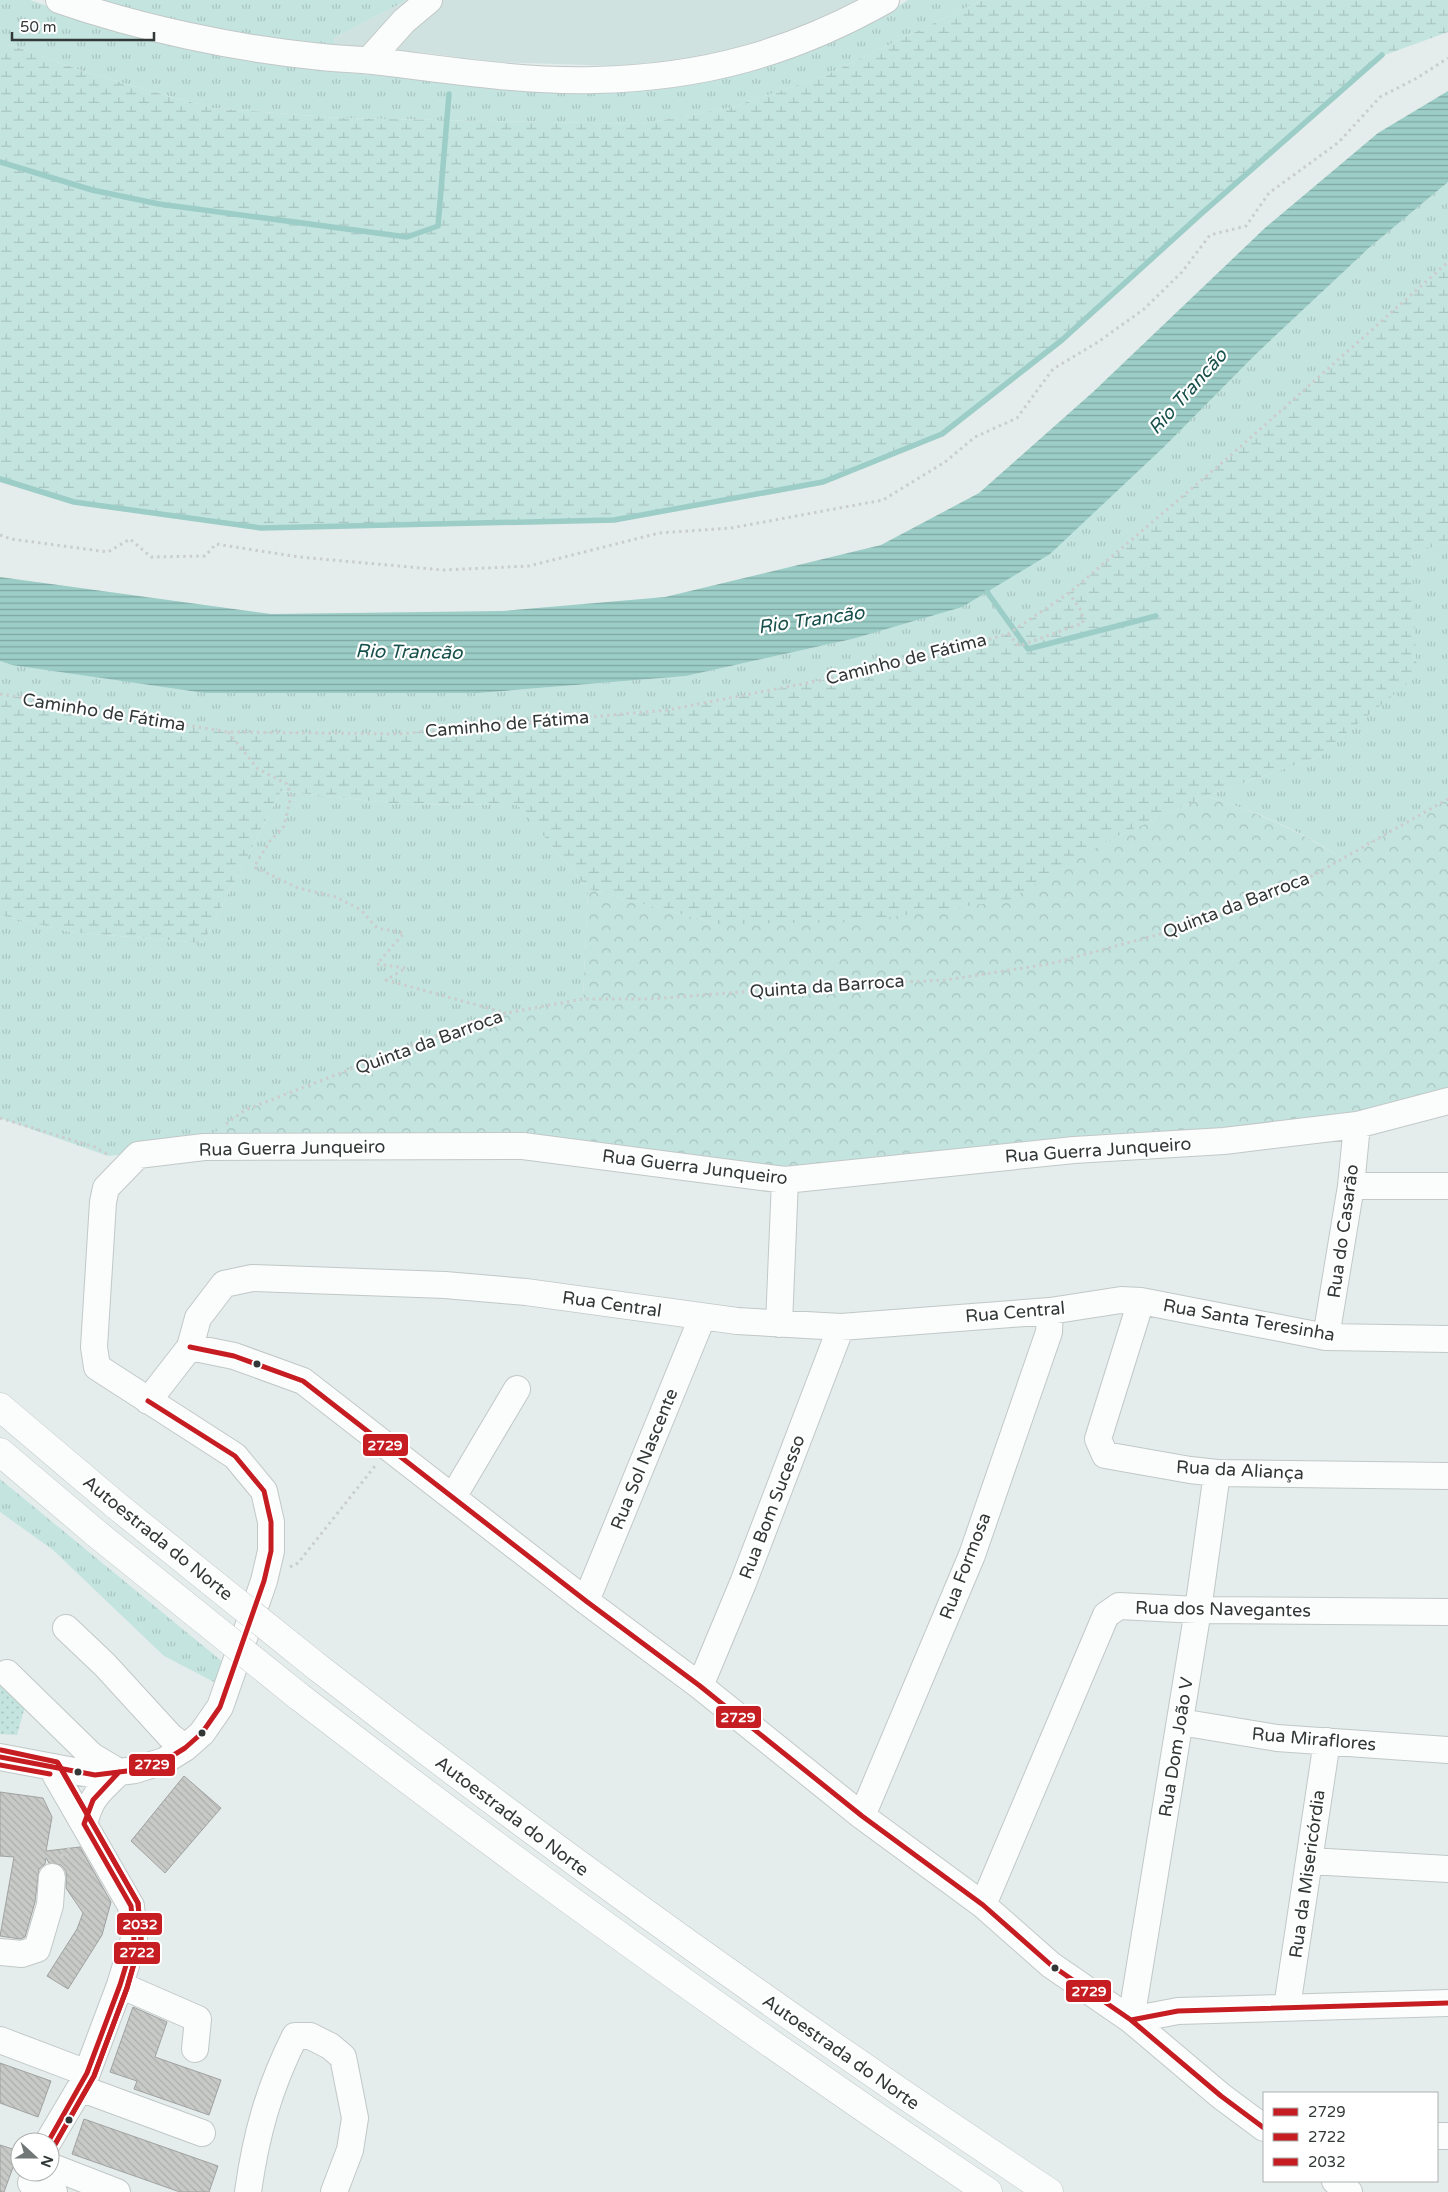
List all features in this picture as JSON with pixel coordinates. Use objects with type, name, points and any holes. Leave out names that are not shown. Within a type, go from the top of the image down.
[{"type":"highway","name":"Autoestrada do Norte","points":[[0,1407],[116,1506],[316,1666],[443,1764],[631,1904],[819,2036],[1049,2192]]},
{"type":"highway","name":"Autoestrada do Norte","points":[[0,1452],[97,1534],[298,1695],[503,1852],[794,2060],[988,2192]]},
{"type":"street","points":[[369,60],[404,21],[429,0]]},
{"type":"street","points":[[64,2],[136,23],[218,41],[320,57],[369,60],[518,76],[592,80],[656,77],[721,66],[784,48],[845,23],[886,0]]},
{"type":"street","name":"Rua Guerra Junqueiro","points":[[148,1401],[97,1367],[94,1347],[106,1188],[138,1155],[204,1147],[523,1146],[785,1180],[1074,1150],[1224,1141],[1357,1125],[1448,1101]]},
{"type":"street","name":"Rua do Casarão","points":[[1326,1337],[1351,1186],[1357,1125]]},
{"type":"street","points":[[779,1324],[785,1180]]},
{"type":"street","points":[[1351,1186],[1448,1186]]},
{"type":"street","name":"Rua Central","points":[[148,1401],[190,1347],[198,1318],[224,1284],[252,1278],[445,1285],[526,1292],[702,1318],[841,1327],[1050,1311],[1121,1300],[1141,1300]]},
{"type":"street","name":"Rua Santa Teresinha","points":[[1141,1300],[1326,1337],[1448,1339]]},
{"type":"street","name":"Rua da Aliança","points":[[1141,1300],[1098,1440],[1105,1455],[1217,1473],[1448,1476]]},
{"type":"street","name":"Rua Formosa","points":[[862,1816],[972,1555],[1049,1332],[1050,1311]]},
{"type":"street","name":"Rua Sol Nascente","points":[[586,1601],[702,1318]]},
{"type":"street","name":"Rua Bom Sucesso","points":[[700,1686],[743,1583],[841,1327]]},
{"type":"street","points":[[190,1347],[234,1356],[303,1381],[586,1601],[700,1686],[862,1816],[983,1905],[1052,1965],[1130,2020],[1220,2096],[1263,2127]]},
{"type":"street","points":[[453,1497],[517,1389]]},
{"type":"street","points":[[0,1757],[95,1775],[135,1770],[164,1761],[185,1748],[202,1733],[220,1707],[231,1681],[264,1581],[270,1550],[272,1522],[264,1491],[235,1456],[148,1401]]},
{"type":"street","name":"Rua Dom João V","points":[[1130,2020],[1198,1610],[1217,1473]]},
{"type":"street","name":"Rua dos Navegantes","points":[[983,1905],[1106,1615],[1119,1606],[1198,1610],[1448,1612]]},
{"type":"street","points":[[66,1628],[106,1665],[170,1736],[185,1748]]},
{"type":"street","points":[[7,1673],[92,1756],[119,1772]]},
{"type":"street","name":"Rua Miraflores","points":[[1180,1722],[1277,1738],[1448,1750]]},
{"type":"street","name":"Rua da Misericórdia","points":[[1288,2007],[1327,1741]]},
{"type":"street","points":[[51,1767],[77,1834],[131,1906],[134,1939],[120,1985],[83,2080],[54,2132]]},
{"type":"street","points":[[77,1834],[89,1805],[96,1794],[119,1772]]},
{"type":"street","points":[[1310,1861],[1448,1869]]},
{"type":"street","points":[[0,1952],[22,1954],[37,1949],[50,1905],[56,1866]]},
{"type":"street","points":[[120,1985],[198,2019],[195,2049]]},
{"type":"street","points":[[1130,2020],[1178,2010],[1448,2003]]},
{"type":"street","points":[[248,2192],[258,2132],[280,2067],[295,2036],[310,2036],[330,2046],[343,2057],[355,2118],[350,2150],[334,2192]]},
{"type":"street","points":[[0,2040],[83,2080],[202,2133]]},
{"type":"street","points":[[47,2182],[117,2192]]},
{"type":"street","points":[[1335,2182],[1349,2192]]},
{"type":"path","points":[[0,535],[10,539],[108,552],[130,540],[151,557],[205,556],[216,544],[298,557],[443,570],[529,566],[659,534],[731,528],[883,500],[945,462],[975,437],[1017,418],[1053,369],[1098,342],[1144,309],[1182,272],[1210,235],[1246,226],[1269,193],[1339,142],[1380,97],[1417,78],[1448,58]]},
{"type":"path","name":"Caminho de Fátima","points":[[0,694],[228,732],[397,734],[668,710],[899,665],[1008,634],[1069,593],[1231,455],[1448,262]]},
{"type":"path","points":[[1008,634],[1019,646],[1083,623],[1082,612],[1069,593]]},
{"type":"path","points":[[228,732],[258,769],[286,784],[291,796],[284,826],[270,841],[254,866],[298,888],[336,897],[361,910],[377,928],[404,934],[377,964],[406,968],[386,980],[506,1013]]},
{"type":"path","name":"Quinta da Barroca","points":[[204,1147],[211,1135],[245,1110],[457,1028],[506,1013],[583,999],[649,999],[836,985],[946,980],[1049,964],[1190,926],[1312,876],[1448,799]]},
{"type":"path","points":[[0,1118],[95,1147],[126,1167]]},
{"type":"path","points":[[298,1563],[390,1448]]},
{"type":"path","points":[[56,1866],[66,1857],[77,1834]]},
{"type":"shaded area","points":[[407,0],[864,0],[820,22],[713,56],[647,67],[495,62],[417,52],[335,47],[334,38]]},
{"type":"green space","points":[[0,0],[30,0],[67,13],[282,61],[350,73],[552,91],[884,15],[908,0],[982,0],[824,76],[729,108],[641,124],[340,118],[211,108],[88,73],[0,41]]},
{"type":"green space","points":[[92,0],[407,0],[334,38],[335,47],[212,28],[152,16]]},
{"type":"green space","points":[[982,0],[1448,0],[1448,32],[1382,56],[1201,214],[1062,340],[942,434],[823,482],[614,520],[261,528],[74,502],[0,479],[0,41],[88,73],[211,108],[340,118],[641,124],[729,108],[824,76]]},
{"type":"green space","points":[[1448,182],[1448,262],[1231,455],[1069,593],[1008,634],[899,665],[668,710],[397,734],[227,732],[0,694],[0,661],[12,665],[479,693],[686,676],[852,639],[1166,445],[1256,354],[1370,247]]},
{"type":"green space","points":[[1448,262],[1448,542],[1411,554],[1417,676],[1315,758],[1206,796],[1111,839],[1009,900],[856,922],[719,924],[588,889],[518,805],[398,804],[281,791],[203,943],[70,932],[0,915],[0,694],[227,732],[397,734],[668,710],[899,665],[1008,634],[1069,593],[1231,455]]},
{"type":"green space","points":[[1448,542],[1448,799],[1343,859],[1311,839],[1277,822],[1206,796],[1315,758],[1416,676],[1411,554]]},
{"type":"green space","points":[[281,791],[398,804],[518,805],[588,889],[583,999],[506,1013],[457,1028],[245,1110],[204,1147],[108,1156],[0,1118],[0,915],[70,932],[203,943]]},
{"type":"green space","points":[[1206,796],[1242,808],[1277,823],[1310,839],[1343,859],[1448,799],[1448,1099],[1357,1125],[785,1180],[523,1146],[211,1135],[245,1110],[457,1028],[506,1013],[583,999],[588,889],[719,924],[1111,839]]},
{"type":"green space","points":[[0,1479],[224,1663],[216,1683],[164,1656],[53,1550],[0,1512]]},
{"type":"green space","points":[[0,1673],[27,1699],[17,1735],[0,1734]]},
{"type":"water","name":"Rio Trancão","points":[[1448,91],[1448,182],[1370,247],[1256,354],[1166,445],[1050,554],[962,607],[852,639],[686,676],[479,693],[205,693],[12,665],[0,661],[0,577],[271,614],[503,611],[665,597],[881,545],[979,493],[1093,392],[1266,227],[1378,133]]},
{"type":"building","points":[[184,1776],[221,1808],[165,1873],[131,1841]]},
{"type":"building","points":[[0,1792],[43,1798],[52,1817],[46,1851],[80,1847],[111,1902],[102,1935],[68,1989],[47,1976],[77,1929],[83,1913],[66,1888],[66,1871],[61,1865],[49,1863],[46,1858],[45,1864],[39,1869],[35,1902],[25,1937],[20,1939],[0,1936],[14,1857],[0,1856]]},
{"type":"building","points":[[133,2007],[167,2022],[155,2057],[221,2080],[209,2115],[134,2089],[137,2081],[110,2072]]},
{"type":"building","points":[[0,2063],[51,2081],[38,2117],[0,2103]]},
{"type":"building","points":[[84,2119],[218,2166],[209,2192],[180,2192],[72,2154]]},
{"type":"building","points":[[0,2145],[10,2148],[10,2176],[4,2192],[0,2192]]},
{"type":"waterway","points":[[0,479],[74,502],[261,528],[614,520],[823,482],[942,434],[1062,340],[1201,214],[1382,55]]},
{"type":"waterway","points":[[0,162],[92,190],[159,204],[407,237],[438,226],[449,94]]},
{"type":"waterway","points":[[987,592],[1028,649],[1156,616]]},
{"type":"transit line","name":"2729","points":[[190,1347],[234,1356],[303,1381],[586,1601],[700,1686],[862,1816],[983,1905],[1051,1965],[1131,2020],[1221,2096],[1263,2127]]},
{"type":"transit line","name":"2729","points":[[0,1757],[95,1775],[135,1770],[164,1761],[185,1748],[202,1733],[220,1707],[264,1581],[271,1551],[271,1522],[264,1491],[235,1456],[148,1401]]},
{"type":"transit line","name":"2032","points":[[1,1750],[57,1762],[138,1903],[141,1939],[127,1988],[94,2076],[60,2136]]},
{"type":"transit line","name":"2722","points":[[58,1763],[138,1903],[141,1939],[127,1988],[94,2076],[60,2136]]},
{"type":"transit line","name":"2722","points":[[0,1765],[50,1774]]},
{"type":"transit line","name":"2729","points":[[54,2132],[87,2073],[120,1985],[134,1939],[131,1906],[84,1824],[93,1800],[119,1772]]},
{"type":"transit line","name":"2729","points":[[1131,2020],[1178,2011],[1448,2003]]}]
